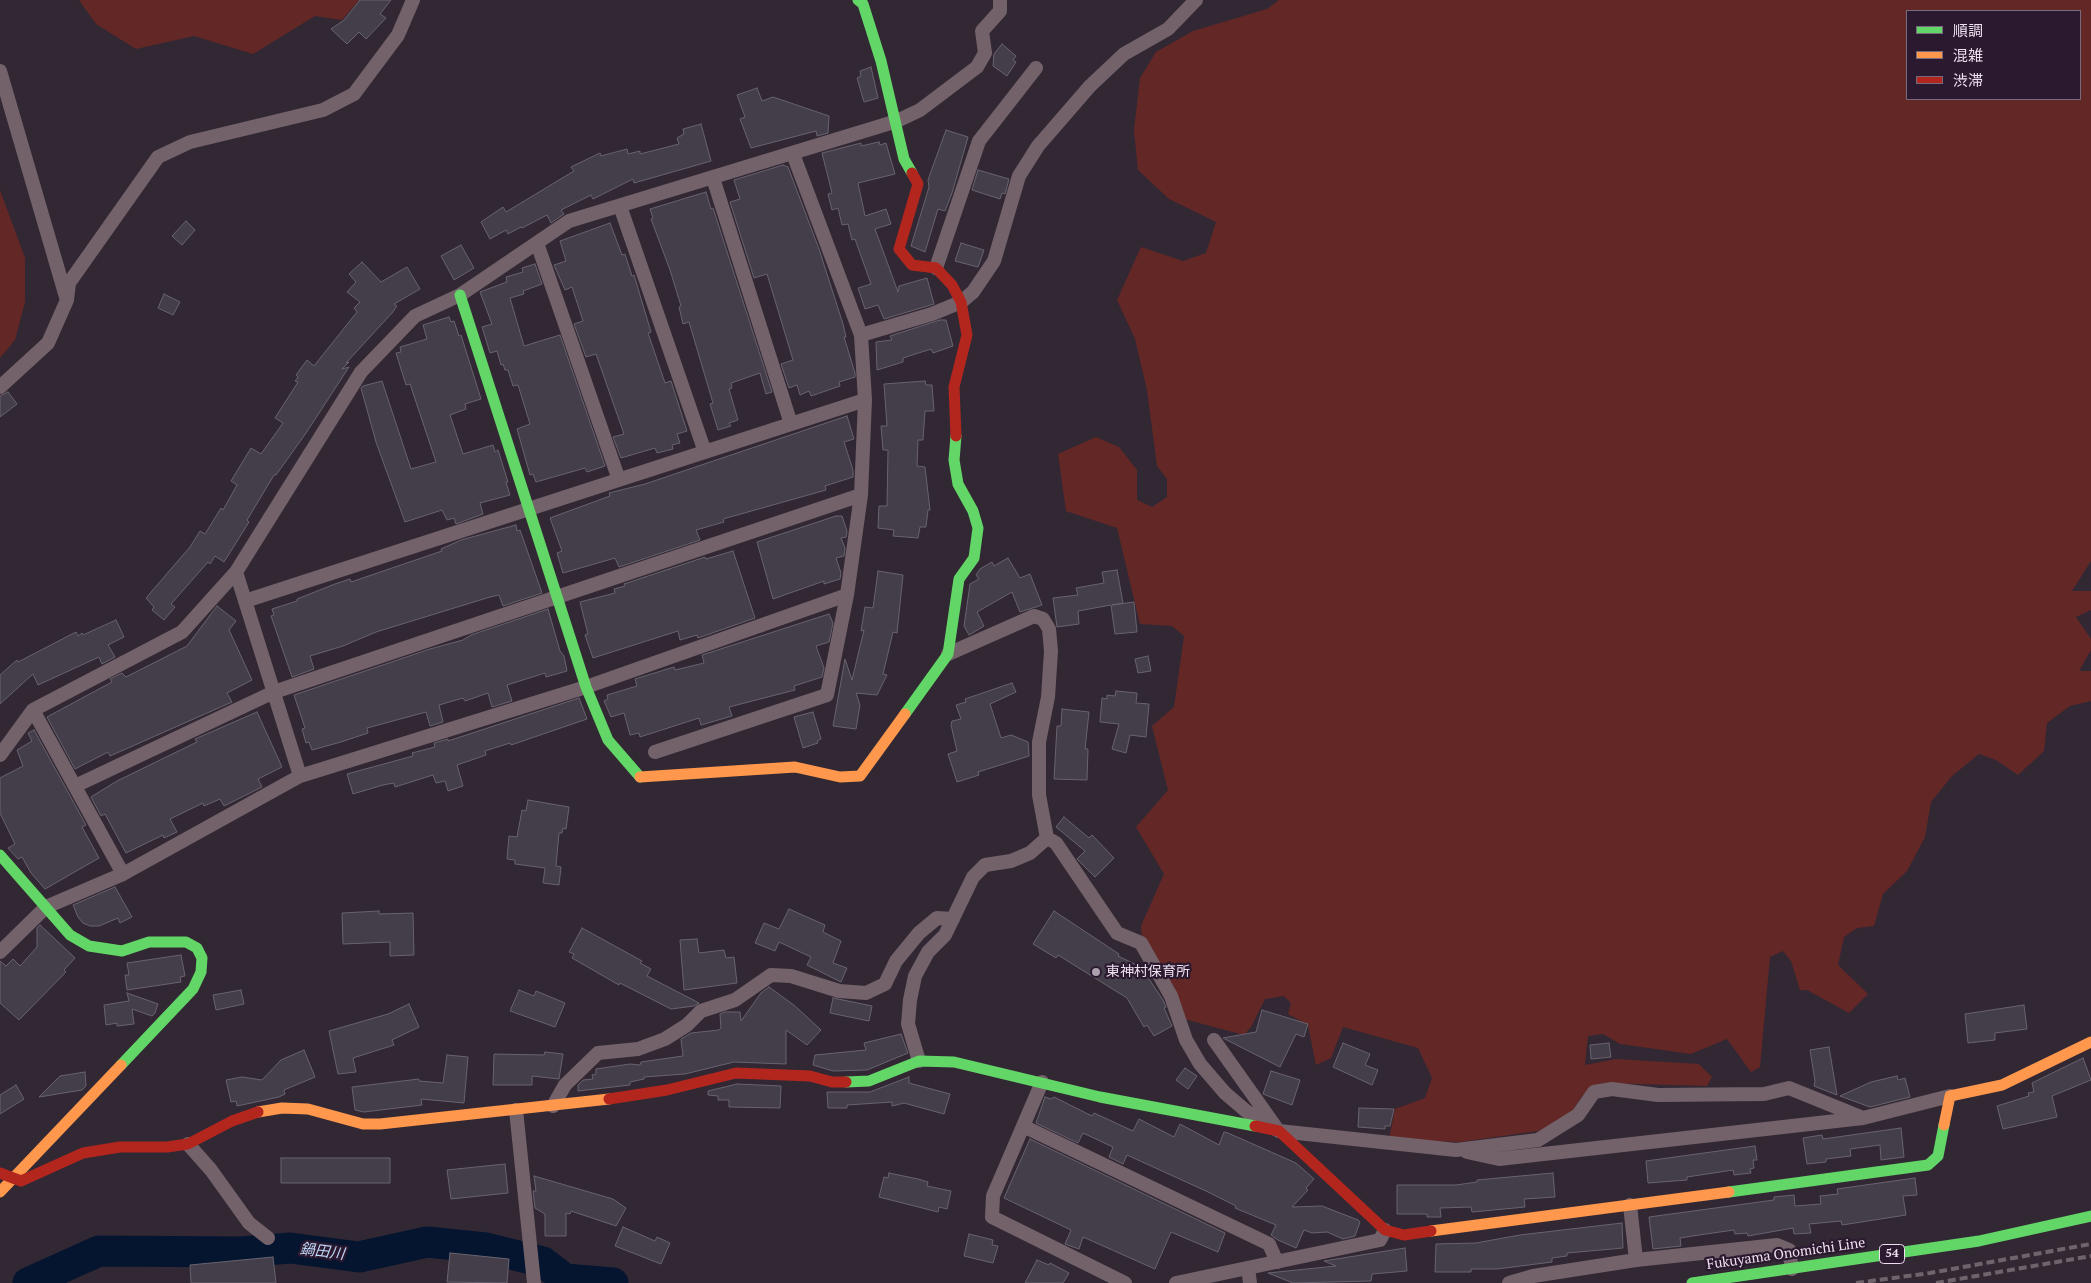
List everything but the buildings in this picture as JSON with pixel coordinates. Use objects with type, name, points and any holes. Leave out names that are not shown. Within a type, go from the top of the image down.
[{"type":"street","points":[[0,387],[48,343],[67,300],[69,283],[158,157],[190,142],[323,110],[354,94],[398,34],[413,0]]},
{"type":"street","points":[[460,295],[586,687],[608,740],[641,778],[795,767],[840,777],[860,776],[948,654],[959,579],[974,558],[978,528],[973,512],[958,484],[954,460],[956,433],[954,387],[967,334],[961,302],[952,285],[936,268],[912,265],[899,249],[918,184],[904,159],[897,121],[879,53],[863,4],[858,0]]},
{"type":"street","points":[[0,755],[33,710],[182,632],[236,572],[361,372],[414,316],[460,295],[569,221],[793,154],[897,121],[920,110],[977,67],[985,53],[982,30],[1000,11],[1000,0]]},
{"type":"street","points":[[861,335],[932,314],[961,302],[973,292],[994,260],[1019,176],[1038,146],[1090,86],[1124,54],[1168,29],[1196,0]]},
{"type":"street","points":[[936,268],[979,141],[1036,68]]},
{"type":"street","points":[[0,71],[67,300]]},
{"type":"street","points":[[656,752],[827,695],[847,596],[861,495],[865,400],[861,335],[793,154]]},
{"type":"street","points":[[713,178],[791,424]]},
{"type":"street","points":[[620,206],[705,452]]},
{"type":"street","points":[[537,243],[619,480]]},
{"type":"street","points":[[246,601],[865,400]]},
{"type":"street","points":[[75,786],[274,692],[861,495]]},
{"type":"street","points":[[236,572],[300,776]]},
{"type":"street","points":[[0,952],[46,907],[122,874],[300,776],[586,687],[847,596]]},
{"type":"street","points":[[948,654],[1034,616],[1042,619],[1049,629],[1051,652],[1048,697],[1039,742],[1039,795],[1047,838]]},
{"type":"street","points":[[33,710],[122,874]]},
{"type":"street","points":[[919,1061],[908,1024],[915,976],[928,952],[945,934],[973,877],[985,865],[1011,861],[1030,853],[1047,838]]},
{"type":"street","points":[[1047,838],[1056,843],[1117,933],[1140,943],[1171,996],[1186,1040],[1200,1064],[1225,1093],[1246,1111],[1278,1131],[1385,1230],[1404,1235],[1928,1165],[1938,1156],[1950,1096]]},
{"type":"street","points":[[0,855],[70,935],[89,946],[105,950],[122,951],[148,942],[178,941],[186,942],[196,948],[202,958],[201,972],[193,989],[35,1158],[0,1192]]},
{"type":"street","points":[[553,1106],[565,1085],[598,1053],[638,1049],[665,1039],[687,1025],[701,1011],[735,1000],[772,975],[791,976],[839,991],[866,993],[886,984],[896,961],[918,933],[937,918],[953,919]]},
{"type":"street","points":[[1214,1040],[1278,1131]]},
{"type":"street","points":[[0,1173],[21,1181],[83,1153],[120,1147],[167,1147],[188,1144],[232,1121],[256,1112],[282,1108],[308,1108],[363,1124],[380,1124],[553,1106],[667,1090],[736,1073],[810,1076],[832,1082],[869,1081],[919,1061],[954,1062],[1100,1097],[1278,1131],[1456,1150],[1499,1159],[1863,1118],[2002,1085],[2091,1042]]},
{"type":"street","points":[[1042,1082],[993,1196],[992,1216],[1125,1283]]},
{"type":"street","points":[[1456,1150],[1538,1140],[1578,1115],[1594,1092],[1612,1089],[1668,1094],[1764,1094],[1789,1088],[1863,1118]]},
{"type":"street","points":[[516,1110],[534,1283]]},
{"type":"street","points":[[1023,1126],[1269,1244],[1277,1262]]},
{"type":"street","points":[[188,1144],[249,1222],[268,1238]]},
{"type":"street","points":[[1630,1205],[1636,1260]]},
{"type":"street","name":"Fukuyama Onomichi Line","points":[[1692,1283],[1979,1241],[2091,1216]]},
{"type":"street","points":[[1176,1283],[1380,1240],[1385,1230]]},
{"type":"street","points":[[1509,1283],[1533,1276],[1636,1260],[1777,1245],[1790,1250],[1792,1269]]},
{"type":"street","points":[[1248,1268],[1250,1283]]},
{"type":"shaded area","points":[[79,0],[359,0],[342,20],[315,16],[253,54],[194,36],[136,49],[96,24]]},
{"type":"shaded area","points":[[1279,0],[2091,0],[2091,561],[2072,591],[2091,591],[2091,610],[2076,617],[2091,639],[2091,650],[2079,671],[2091,671],[2091,701],[2070,706],[2047,723],[2044,751],[2018,775],[1996,760],[1979,754],[1952,776],[1931,802],[1925,837],[1907,871],[1883,894],[1874,926],[1857,928],[1844,937],[1838,965],[1868,994],[1849,1013],[1807,990],[1800,990],[1791,961],[1783,951],[1770,957],[1760,1067],[1751,1072],[1727,1039],[1691,1054],[1620,1044],[1603,1034],[1588,1036],[1585,1065],[1616,1059],[1699,1064],[1712,1077],[1707,1086],[1602,1083],[1582,1096],[1568,1118],[1538,1131],[1460,1142],[1389,1139],[1395,1109],[1425,1098],[1432,1078],[1418,1048],[1343,1027],[1331,1058],[1316,1065],[1308,1025],[1288,1014],[1291,1003],[1284,996],[1265,999],[1251,1027],[1244,1035],[1184,1019],[1174,986],[1143,955],[1141,926],[1164,874],[1136,827],[1168,790],[1152,726],[1174,707],[1184,636],[1172,626],[1140,624],[1117,528],[1066,511],[1058,454],[1096,437],[1119,447],[1137,470],[1137,500],[1152,507],[1167,497],[1167,479],[1157,466],[1147,390],[1135,339],[1117,300],[1141,247],[1183,261],[1206,253],[1216,222],[1169,199],[1138,170],[1134,130],[1140,78],[1156,52],[1193,31],[1267,9]]},
{"type":"shaded area","points":[[0,190],[25,258],[25,302],[15,340],[0,358]]},
{"type":"waterway","name":"鍋田川","points":[[28,1283],[99,1251],[241,1252],[290,1248],[359,1257],[427,1242],[486,1248],[543,1262],[565,1279],[613,1283]]},
{"type":"railway","points":[[1856,1283],[1930,1273],[2091,1244]]},
{"type":"railway","points":[[1936,1283],[2091,1256]]},
{"type":"traffic: fast","points":[[858,0],[863,4],[881,61],[904,159],[912,173]]},
{"type":"traffic: fast","points":[[460,295],[586,687],[608,740],[640,777]]},
{"type":"traffic: fast","points":[[905,714],[948,654],[959,579],[974,558],[978,528],[973,511],[958,484],[954,460],[956,436]]},
{"type":"traffic: fast","points":[[0,855],[70,935],[89,946],[122,951],[149,942],[186,942],[197,948],[202,958],[201,972],[193,989],[121,1065]]},
{"type":"traffic: fast","points":[[846,1082],[869,1081],[919,1061],[954,1062],[1100,1097],[1255,1126]]},
{"type":"traffic: fast","points":[[1729,1192],[1928,1165],[1938,1156],[1944,1125]]},
{"type":"traffic: fast","points":[[1692,1283],[1979,1241],[2091,1216]]},
{"type":"traffic: slow","points":[[640,777],[795,767],[840,777],[860,776],[905,714]]},
{"type":"traffic: slow","points":[[1944,1125],[1950,1096],[2002,1085],[2091,1042]]},
{"type":"traffic: slow","points":[[0,1192],[121,1065]]},
{"type":"traffic: slow","points":[[258,1112],[282,1108],[308,1109],[363,1124],[380,1124],[609,1099]]},
{"type":"traffic: slow","points":[[1431,1231],[1729,1192]]},
{"type":"traffic: jam","points":[[912,173],[918,184],[899,249],[912,265],[936,268],[952,285],[961,302],[967,335],[954,387],[956,436]]},
{"type":"traffic: jam","points":[[609,1099],[667,1090],[736,1073],[810,1076],[832,1082],[846,1082]]},
{"type":"traffic: jam","points":[[0,1173],[21,1181],[83,1153],[120,1147],[167,1147],[188,1144],[232,1121],[258,1112]]},
{"type":"traffic: jam","points":[[1255,1126],[1279,1131],[1385,1230],[1404,1235],[1431,1231]]},
{"type":"place","name":"東神村保育所","points":[[1096,972]]}]
